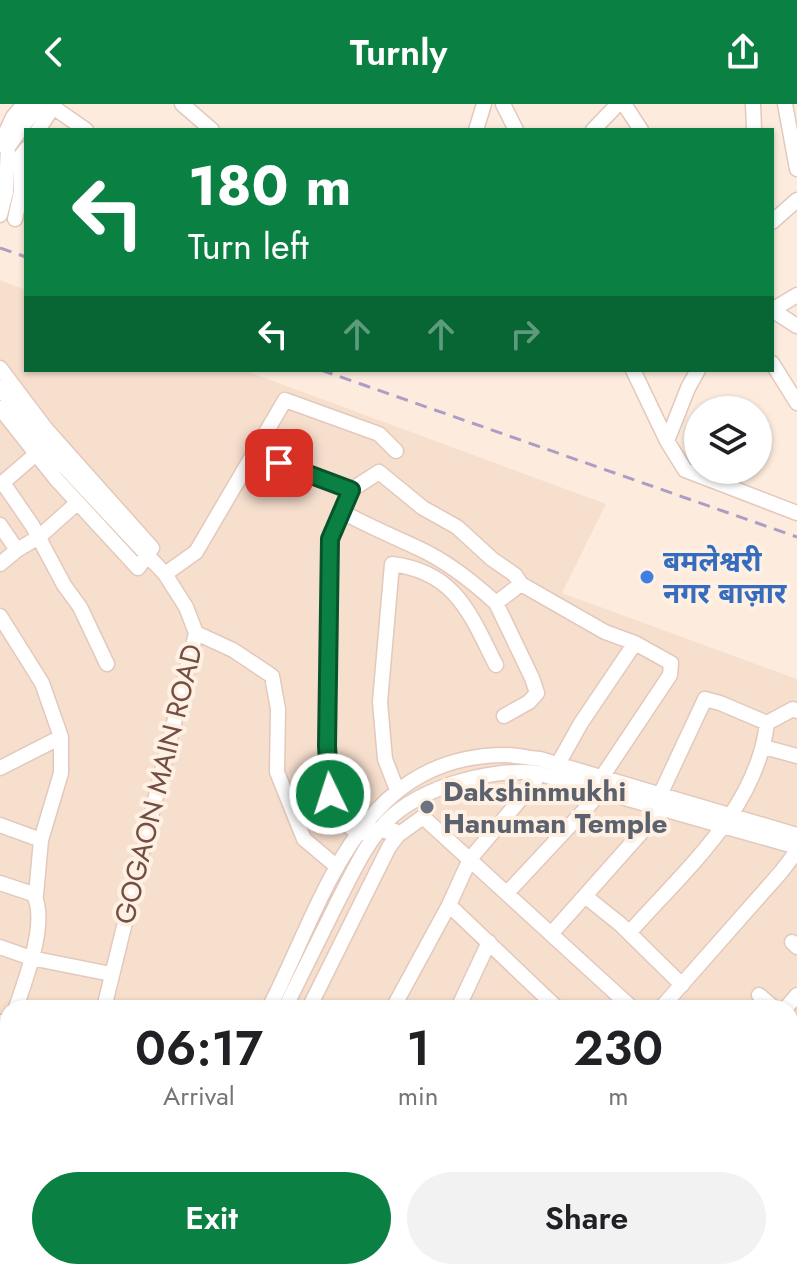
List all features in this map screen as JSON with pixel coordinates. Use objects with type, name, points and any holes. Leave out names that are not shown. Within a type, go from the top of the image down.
[{"type":"street","points":[[0,145],[13,117],[24,104]]},
{"type":"street","points":[[182,104],[210,128]]},
{"type":"street","points":[[477,128],[484,104]]},
{"type":"street","points":[[503,104],[515,128]]},
{"type":"street","points":[[595,128],[618,104]]},
{"type":"street","points":[[624,104],[640,128]]},
{"type":"street","points":[[753,104],[754,128]]},
{"type":"street","points":[[785,104],[797,169]]},
{"type":"street","points":[[39,128],[49,105]]},
{"type":"street","points":[[49,105],[83,128]]},
{"type":"street","points":[[27,128],[49,105]]},
{"type":"street","points":[[7,217],[8,147],[24,131]]},
{"type":"street","points":[[7,217],[24,193],[21,156],[24,152]]},
{"type":"street","points":[[774,220],[797,200]]},
{"type":"street","points":[[774,309],[797,295]]},
{"type":"street","points":[[774,311],[797,326]]},
{"type":"street","points":[[774,366],[797,403]]},
{"type":"street","points":[[0,368],[46,429],[152,548],[138,568],[77,503],[0,408]]},
{"type":"street","points":[[634,372],[667,441],[685,470],[797,513]]},
{"type":"street","points":[[667,441],[697,372]]},
{"type":"street","name":"GOGAON MAIN ROAD","points":[[0,388],[44,445],[165,574],[186,607],[196,633],[106,1000]]},
{"type":"street","points":[[165,574],[196,552],[285,400],[379,434],[396,451]]},
{"type":"street","points":[[36,454],[2,484],[39,537],[64,585],[80,607],[107,664]]},
{"type":"street","points":[[255,454],[351,490]]},
{"type":"street","points":[[602,777],[670,675],[671,663],[635,643],[605,632],[521,584],[515,575],[457,527],[423,508],[379,472],[351,490],[330,539],[327,746],[330,794],[347,825],[357,832],[373,834],[426,795],[460,781],[517,770],[797,835]]},
{"type":"street","points":[[0,564],[39,537],[77,503]]},
{"type":"street","points":[[341,511],[377,531],[422,550],[472,581],[496,603],[537,693],[529,702],[504,716]]},
{"type":"street","points":[[0,525],[17,550]]},
{"type":"street","points":[[397,790],[385,759],[380,702],[392,564],[433,576],[463,600],[496,665]]},
{"type":"street","points":[[496,603],[521,584]]},
{"type":"street","points":[[0,616],[42,683],[61,737],[61,773],[41,840],[34,895],[38,902],[39,920],[18,1000]]},
{"type":"street","points":[[196,633],[233,650],[272,676],[278,709],[277,772],[304,839],[336,866]]},
{"type":"street","points":[[558,764],[581,723],[635,643]]},
{"type":"street","points":[[551,934],[662,802],[705,699],[767,723]]},
{"type":"street","points":[[767,723],[793,709],[797,711]]},
{"type":"street","points":[[629,933],[727,821],[764,747],[767,723]]},
{"type":"street","points":[[0,768],[61,737]]},
{"type":"street","points":[[764,747],[797,756]]},
{"type":"street","points":[[273,1000],[336,866],[357,832],[397,790],[431,770],[460,761],[503,755],[540,759],[602,777],[662,802]]},
{"type":"street","points":[[397,1000],[449,905],[470,859],[535,782]]},
{"type":"street","points":[[507,893],[592,802]]},
{"type":"street","points":[[376,809],[383,826],[398,835]]},
{"type":"street","points":[[313,1000],[389,847],[398,835],[423,817],[623,1000]]},
{"type":"street","points":[[668,1000],[781,872],[797,849],[727,821]]},
{"type":"street","points":[[0,825],[41,840]]},
{"type":"street","points":[[289,1000],[358,863],[383,826]]},
{"type":"street","points":[[0,883],[36,895]]},
{"type":"street","points":[[585,896],[629,933],[682,985]]},
{"type":"street","points":[[449,905],[549,1000]]},
{"type":"street","points":[[464,1000],[489,942]]},
{"type":"street","points":[[0,947],[31,958],[111,974]]},
{"type":"street","points":[[759,995],[765,1000]]},
{"type":"shaded area","points":[[0,280],[24,289],[24,372],[248,372],[606,504],[562,593],[797,679],[797,1000],[0,1000]]},
{"type":"railway","points":[[0,248],[24,256]]},
{"type":"railway","points":[[327,372],[797,537]]},
{"type":"place","name":"बमलेश्वरी नगर बाज़ार","points":[[647,577]]},
{"type":"place","name":"Dakshinmukhi Hanuman Temple","points":[[427,807]]},
{"type":"route","points":[[279,463],[351,490],[330,539],[327,746],[330,794]]}]
